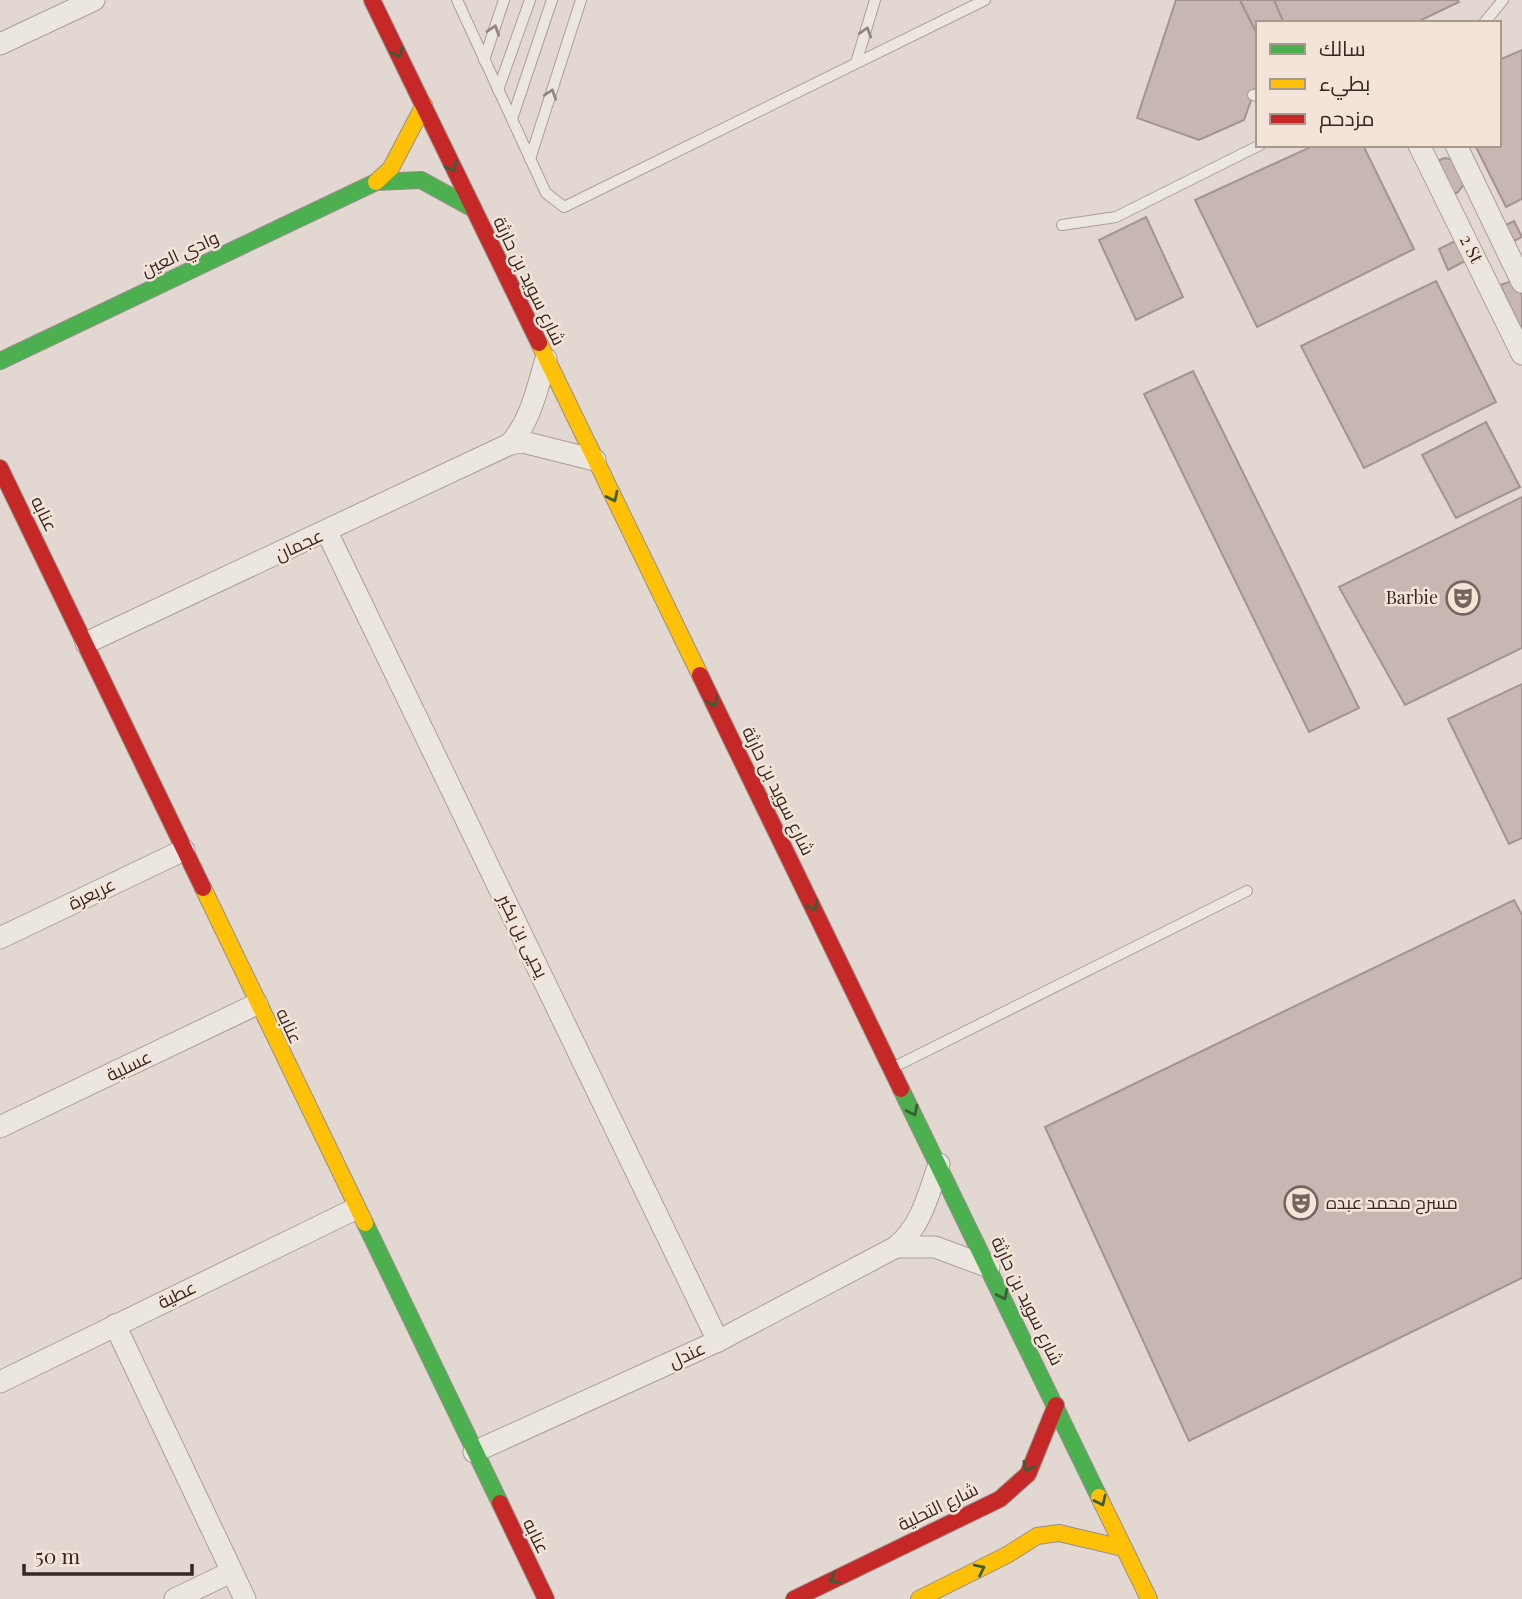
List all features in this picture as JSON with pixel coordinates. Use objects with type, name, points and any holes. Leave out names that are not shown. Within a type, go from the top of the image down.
[{"type":"street","points":[[0,44],[69,5],[94,0]]},
{"type":"street","name":"شارع سويد بن حارثة","points":[[372,0],[1149,1599]]},
{"type":"street","name":"وادي العين","points":[[0,361],[376,182],[391,168],[424,105]]},
{"type":"street","name":"2 St","points":[[1420,147],[1522,354]]},
{"type":"street","name":"2 St","points":[[1457,147],[1522,282]]},
{"type":"street","name":"وادي العين","points":[[376,182],[421,180],[472,208]]},
{"type":"street","points":[[1471,250],[1498,236]]},
{"type":"street","points":[[510,444],[530,413],[546,359]]},
{"type":"street","points":[[510,444],[523,442],[595,460]]},
{"type":"street","name":"عجمان","points":[[86,643],[510,444]]},
{"type":"street","name":"عنابه","points":[[0,468],[355,1209],[546,1599]]},
{"type":"street","name":"يحيى بن بكير","points":[[327,532],[718,1341]]},
{"type":"street","name":"عريعرة","points":[[0,938],[184,850]]},
{"type":"street","name":"عسلية","points":[[0,1128],[257,1004]]},
{"type":"street","name":"عندل","points":[[474,1452],[718,1341],[896,1247],[912,1234],[920,1219],[939,1164]]},
{"type":"street","name":"عطية","points":[[0,1382],[355,1209]]},
{"type":"street","name":"عندل","points":[[896,1247],[935,1247],[989,1267]]},
{"type":"street","points":[[115,1325],[244,1599]]},
{"type":"street","name":"شارع التحلية","points":[[793,1599],[1000,1499],[1028,1474],[1056,1405]]},
{"type":"street","points":[[919,1599],[1007,1555],[1037,1536],[1059,1533],[1091,1543],[1123,1548]]},
{"type":"street","points":[[175,1599],[231,1572]]},
{"type":"lane","points":[[457,0],[546,193],[564,207],[985,0]]},
{"type":"lane","points":[[484,60],[504,0]]},
{"type":"lane","points":[[498,90],[530,0]]},
{"type":"lane","points":[[512,119],[552,0]]},
{"type":"lane","points":[[530,159],[580,0]]},
{"type":"lane","points":[[856,63],[875,0]]},
{"type":"lane","points":[[1486,21],[1503,0]]},
{"type":"lane","points":[[1062,225],[1116,217],[1256,147]]},
{"type":"lane","points":[[892,1068],[1247,891]]},
{"type":"building","points":[[1176,0],[1240,0],[1256,32],[1256,87],[1244,120],[1199,140],[1137,118]]},
{"type":"building","points":[[1240,0],[1274,0],[1283,21],[1256,21],[1256,32]]},
{"type":"building","points":[[1274,0],[1459,2],[1419,21],[1283,21]]},
{"type":"building","points":[[1522,50],[1522,199],[1506,207],[1476,147],[1501,147],[1501,59]]},
{"type":"building","points":[[1311,147],[1364,147],[1414,249],[1257,327],[1195,200]]},
{"type":"building","points":[[1444,158],[1455,160],[1465,183],[1457,193],[1453,193],[1438,161]]},
{"type":"building","points":[[1146,217],[1183,297],[1136,320],[1099,240]]},
{"type":"building","points":[[1514,221],[1522,237],[1506,245],[1498,229]]},
{"type":"building","points":[[1457,240],[1467,260],[1448,270],[1439,249]]},
{"type":"building","points":[[1436,281],[1496,402],[1364,468],[1301,346]]},
{"type":"building","points":[[1509,282],[1515,284],[1522,295],[1522,330],[1500,285]]},
{"type":"building","points":[[1193,371],[1359,708],[1309,732],[1144,394]]},
{"type":"building","points":[[1486,422],[1520,487],[1456,518],[1422,455]]},
{"type":"building","points":[[1522,497],[1522,648],[1405,705],[1339,587]]},
{"type":"building","points":[[1522,684],[1522,838],[1509,844],[1448,719]]},
{"type":"building","name":"مسرح محمد عبده","points":[[1514,900],[1522,915],[1522,1278],[1189,1441],[1045,1127]]},
{"type":"traffic: fast","points":[[0,361],[376,182],[421,180],[472,208]]},
{"type":"traffic: fast","points":[[901,1089],[1099,1497]]},
{"type":"traffic: fast","points":[[365,1223],[500,1503]]},
{"type":"traffic: slow","points":[[376,182],[391,168],[424,105]]},
{"type":"traffic: slow","points":[[539,343],[700,675]]},
{"type":"traffic: slow","points":[[203,888],[365,1223]]},
{"type":"traffic: slow","points":[[1099,1497],[1149,1599]]},
{"type":"traffic: slow","points":[[919,1599],[1007,1555],[1037,1536],[1059,1533],[1123,1548]]},
{"type":"traffic: jam","points":[[372,0],[539,343]]},
{"type":"traffic: jam","points":[[0,468],[203,888]]},
{"type":"traffic: jam","points":[[700,675],[901,1089]]},
{"type":"traffic: jam","points":[[794,1599],[1000,1499],[1028,1474],[1056,1405]]},
{"type":"traffic: jam","points":[[500,1503],[546,1599]]},
{"type":"place","name":"Barbie","points":[[1463,598]]},
{"type":"place","name":"مسرح محمد عبده","points":[[1301,1203]]}]
